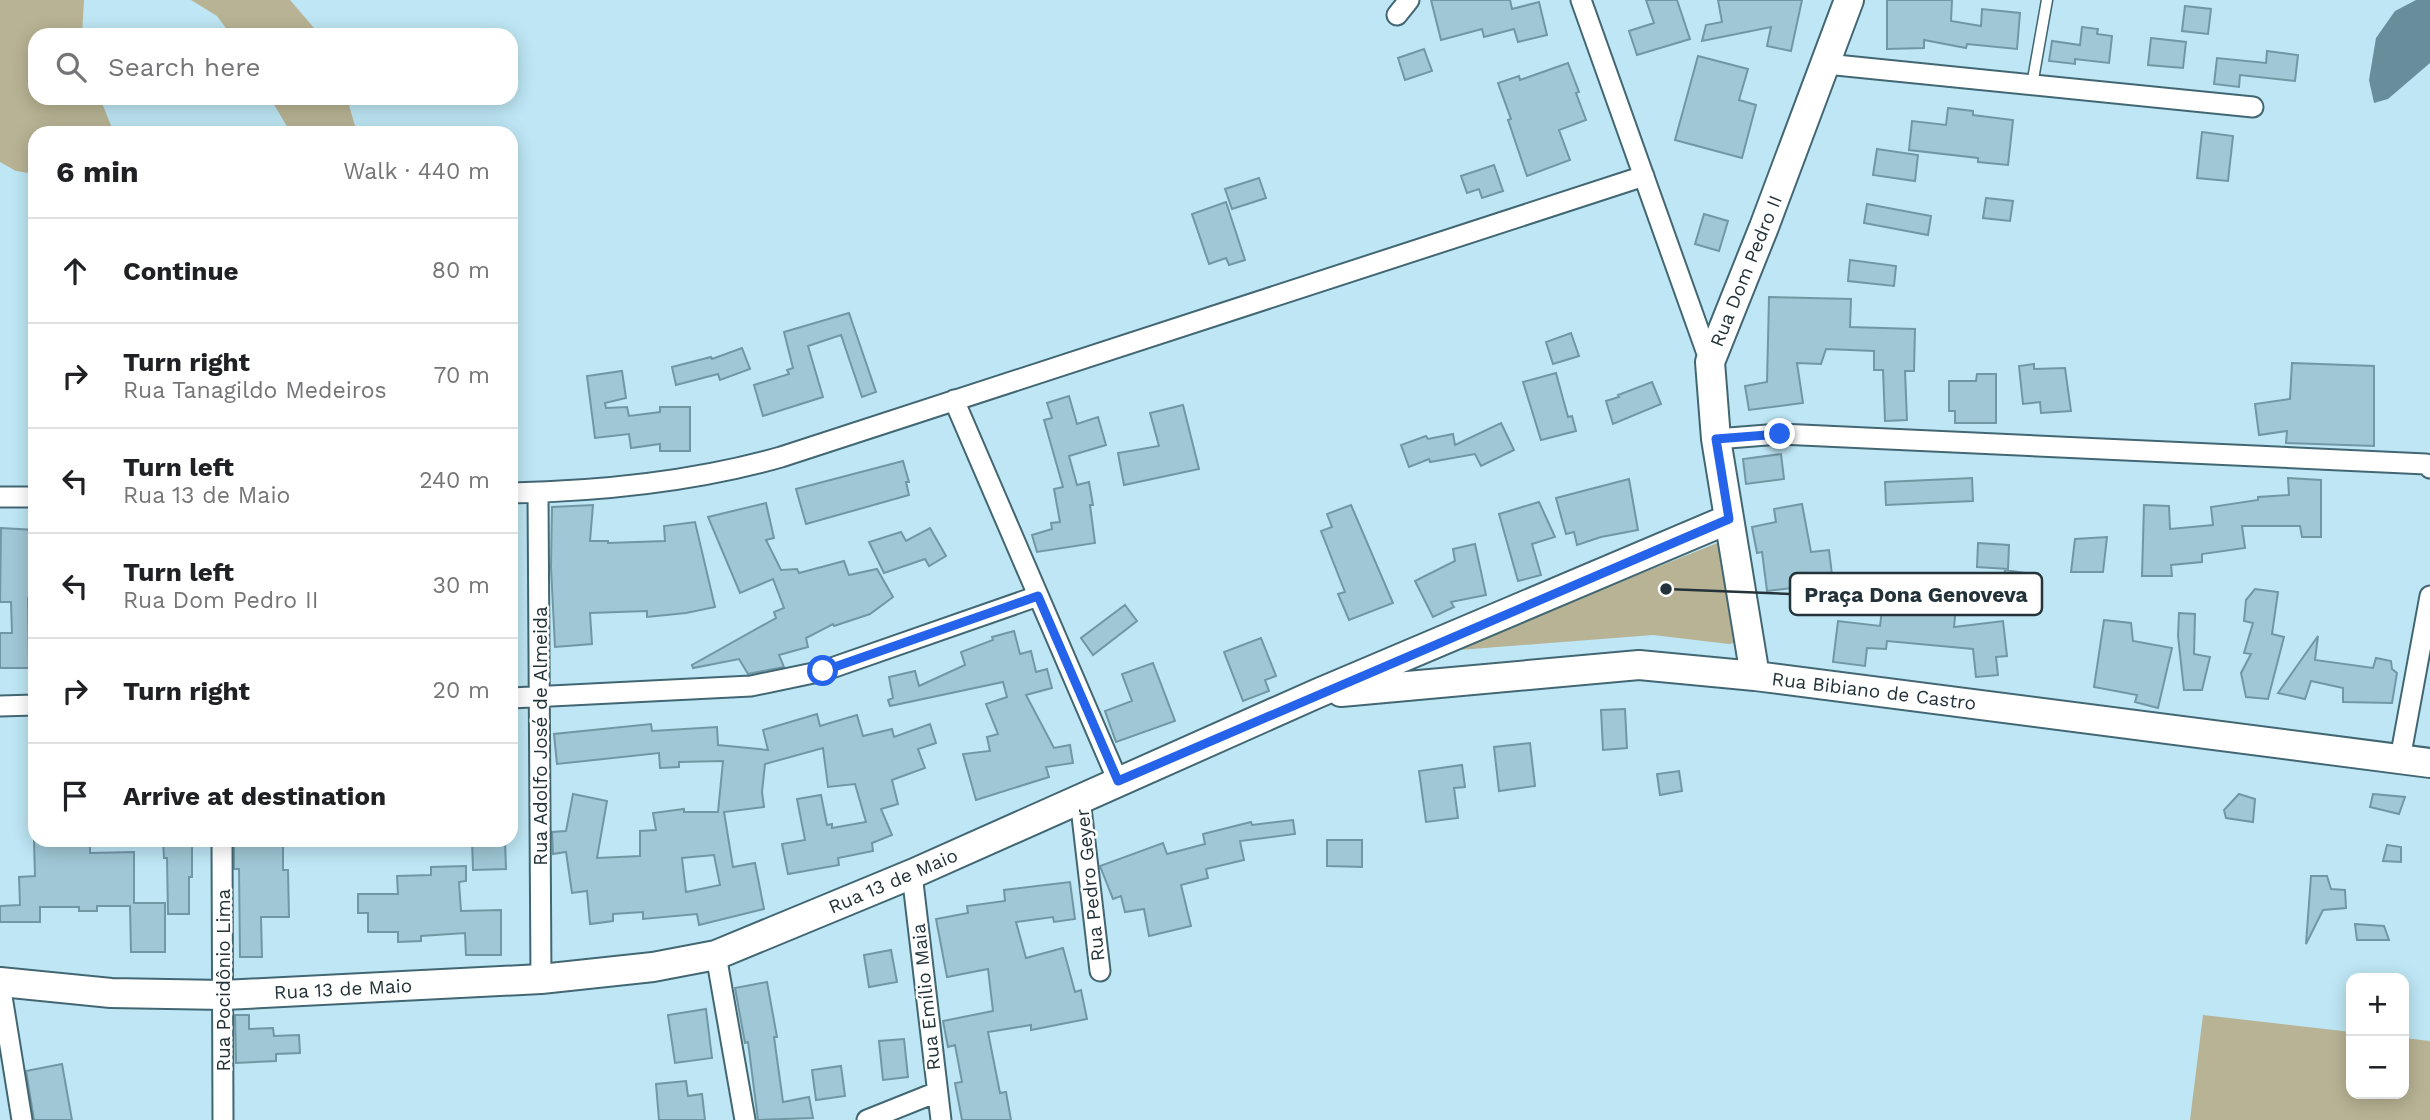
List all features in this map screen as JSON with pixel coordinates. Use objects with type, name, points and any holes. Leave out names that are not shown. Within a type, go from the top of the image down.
[{"type":"main road","name":"Rua Dom Pedro II","points":[[1755,676],[1716,439],[1710,362],[1765,227],[1849,0]]},
{"type":"main road","name":"Rua 13 de Maio","points":[[0,983],[111,993],[224,995],[541,979],[653,967],[716,955],[912,874],[1316,694],[1729,519]]},
{"type":"main road","name":"Rua Bibiano de Castro","points":[[1316,694],[1639,665],[1755,676],[2430,764]]},
{"type":"street","points":[[1581,0],[1710,362]]},
{"type":"street","points":[[1826,64],[2253,107]]},
{"type":"street","points":[[518,493],[663,483],[730,472],[1644,176]]},
{"type":"street","points":[[954,400],[1118,781]]},
{"type":"street","points":[[1716,439],[1780,434],[2426,464],[2430,468]]},
{"type":"street","name":"Rua Adolfo José de Almeida","points":[[538,492],[541,979]]},
{"type":"street","points":[[0,497],[28,497]]},
{"type":"street","points":[[518,698],[751,686],[823,671],[1038,596]]},
{"type":"street","points":[[2400,760],[2430,596]]},
{"type":"street","points":[[0,706],[28,705]]},
{"type":"street","name":"Rua Pedro Geyer","points":[[1080,799],[1100,971]]},
{"type":"street","name":"Rua Pocidônio Lima","points":[[222,847],[223,1120]]},
{"type":"street","name":"Rua Emílio Maia","points":[[912,874],[941,1120]]},
{"type":"street","points":[[716,955],[745,1120]]},
{"type":"street","points":[[0,983],[22,1120]]},
{"type":"street","points":[[867,1120],[937,1093]]},
{"type":"lane","points":[[2032,85],[2047,0]]},
{"type":"shaded area","points":[[0,0],[84,0],[82,28],[28,28],[28,105],[103,105],[111,126],[28,126],[28,173],[16,171],[0,162]]},
{"type":"shaded area","points":[[191,0],[290,0],[314,28],[226,28],[217,16]]},
{"type":"shaded area","points":[[274,105],[349,105],[355,126],[287,126]]},
{"type":"shaded area","points":[[1720,542],[1739,642],[1729,644],[1653,635],[1459,650],[1459,646]]},
{"type":"shaded area","points":[[2203,1015],[2346,1031],[2346,1099],[2409,1099],[2409,1039],[2430,1041],[2430,1120],[2190,1120]]},
{"type":"water","points":[[2416,0],[2430,0],[2430,63],[2388,99],[2374,103],[2369,80],[2376,38],[2395,11]]},
{"type":"building","points":[[1431,0],[1510,0],[1512,9],[1539,2],[1547,35],[1518,42],[1514,29],[1484,37],[1482,29],[1441,40]]},
{"type":"building","points":[[1646,0],[1677,0],[1690,39],[1637,55],[1629,31],[1654,23]]},
{"type":"building","points":[[1718,0],[1802,0],[1791,51],[1767,46],[1771,27],[1702,41],[1706,25],[1722,22]]},
{"type":"building","points":[[1887,0],[1952,0],[1951,21],[1981,26],[1982,9],[2020,13],[2017,49],[1967,44],[1966,48],[1924,40],[1924,48],[1887,49]]},
{"type":"building","points":[[2185,6],[2211,9],[2208,34],[2182,31]]},
{"type":"building","points":[[2082,27],[2098,29],[2097,34],[2112,36],[2109,63],[2075,59],[2075,64],[2049,61],[2052,41],[2080,45]]},
{"type":"building","points":[[2151,38],[2186,42],[2183,68],[2148,65]]},
{"type":"building","points":[[1424,49],[1432,71],[1405,80],[1398,58]]},
{"type":"building","points":[[2267,51],[2298,55],[2295,81],[2240,75],[2239,87],[2214,84],[2217,58],[2266,63]]},
{"type":"building","points":[[1698,56],[1748,69],[1739,100],[1756,105],[1742,158],[1675,140]]},
{"type":"building","points":[[1568,63],[1586,120],[1559,130],[1570,160],[1527,176],[1498,83],[1519,76],[1520,80]]},
{"type":"building","points":[[1948,108],[1973,111],[1973,115],[2013,120],[2008,165],[1978,162],[1978,158],[1909,150],[1912,121],[1946,125]]},
{"type":"building","points":[[2202,132],[2233,136],[2228,181],[2197,178]]},
{"type":"building","points":[[1877,149],[1918,155],[1915,181],[1873,175]]},
{"type":"building","points":[[1494,165],[1503,191],[1482,198],[1479,189],[1467,193],[1461,176]]},
{"type":"building","points":[[1259,178],[1266,198],[1232,209],[1225,189]]},
{"type":"building","points":[[1986,198],[2013,201],[2010,221],[1983,218]]},
{"type":"building","points":[[1226,202],[1245,260],[1229,265],[1226,258],[1209,264],[1192,214]]},
{"type":"building","points":[[1867,204],[1931,216],[1928,235],[1864,223]]},
{"type":"building","points":[[1704,214],[1728,221],[1719,251],[1695,244]]},
{"type":"building","points":[[1850,260],[1896,266],[1894,286],[1848,281]]},
{"type":"building","points":[[1769,297],[1851,299],[1850,327],[1915,329],[1914,371],[1905,371],[1907,420],[1885,421],[1883,370],[1874,370],[1874,351],[1826,349],[1821,364],[1797,363],[1803,403],[1749,410],[1745,386],[1767,382]]},
{"type":"building","points":[[849,313],[876,392],[862,397],[841,335],[808,346],[823,397],[763,416],[754,385],[789,374],[787,370],[793,368],[784,332]]},
{"type":"building","points":[[1571,333],[1579,356],[1553,364],[1546,342]]},
{"type":"building","points":[[742,348],[750,369],[720,380],[718,374],[676,385],[672,367],[711,357],[712,359]]},
{"type":"building","points":[[2292,363],[2374,366],[2374,446],[2286,443],[2287,431],[2259,435],[2255,404],[2290,399]]},
{"type":"building","points":[[2034,364],[2034,369],[2065,368],[2071,411],[2041,413],[2040,402],[2023,404],[2019,366]]},
{"type":"building","points":[[622,371],[626,398],[605,403],[606,408],[627,407],[629,416],[660,412],[660,407],[690,407],[690,451],[660,451],[660,444],[631,448],[629,434],[595,438],[587,376]]},
{"type":"building","points":[[1556,373],[1568,417],[1572,416],[1576,431],[1541,440],[1523,382]]},
{"type":"building","points":[[1977,374],[1996,374],[1996,423],[1955,423],[1955,411],[1949,411],[1949,381],[1976,381]]},
{"type":"building","points":[[1652,382],[1661,404],[1613,424],[1606,401]]},
{"type":"building","points":[[1069,396],[1077,424],[1098,417],[1106,445],[1069,456],[1077,485],[1089,482],[1095,543],[1037,552],[1032,535],[1052,529],[1051,523],[1060,522],[1054,489],[1063,487],[1044,420],[1052,418],[1047,403]]},
{"type":"building","points":[[1183,405],[1199,469],[1124,485],[1118,453],[1159,446],[1150,413]]},
{"type":"building","points":[[1501,423],[1514,450],[1481,466],[1475,454],[1430,462],[1429,459],[1409,467],[1401,445],[1426,436],[1428,439],[1453,434],[1455,445]]},
{"type":"building","points":[[1781,454],[1784,479],[1746,484],[1743,459]]},
{"type":"building","points":[[903,461],[909,482],[906,482],[909,495],[806,524],[796,489]]},
{"type":"building","points":[[1972,478],[1973,501],[1886,505],[1885,482]]},
{"type":"building","points":[[2288,478],[2321,480],[2321,537],[2302,537],[2300,526],[2242,526],[2245,548],[2202,554],[2202,562],[2171,565],[2172,576],[2142,576],[2144,505],[2169,506],[2170,529],[2213,525],[2211,507],[2258,500],[2258,497],[2289,495]]},
{"type":"building","points":[[1629,479],[1638,530],[1577,545],[1574,532],[1566,534],[1556,498]]},
{"type":"building","points":[[1539,502],[1555,537],[1532,544],[1541,575],[1518,581],[1499,514]]},
{"type":"building","points":[[766,503],[774,538],[766,540],[781,570],[797,569],[799,573],[844,561],[849,575],[877,569],[893,597],[870,614],[834,626],[833,624],[806,638],[808,647],[779,655],[784,667],[748,674],[739,659],[693,668],[692,665],[776,618],[774,612],[784,608],[773,579],[740,593],[708,517]]},
{"type":"building","points":[[1802,504],[1811,552],[1829,550],[1833,583],[1767,591],[1762,552],[1757,553],[1752,527],[1776,522],[1774,509]]},
{"type":"building","points":[[593,505],[590,541],[665,541],[664,526],[695,522],[715,607],[647,617],[647,611],[590,613],[592,644],[555,647],[551,567],[552,507]]},
{"type":"building","points":[[1351,505],[1393,603],[1349,620],[1338,594],[1345,592],[1321,531],[1332,527],[1327,514]]},
{"type":"building","points":[[1,528],[28,530],[28,668],[0,668],[0,633],[12,633],[11,602],[0,602]]},
{"type":"building","points":[[930,528],[946,556],[929,566],[925,559],[884,573],[869,542],[901,532],[906,541]]},
{"type":"building","points":[[2107,537],[2103,572],[2071,572],[2075,539]]},
{"type":"building","points":[[1978,543],[2009,545],[2008,569],[1977,567]]},
{"type":"building","points":[[1475,544],[1486,595],[1451,602],[1454,607],[1433,617],[1415,581],[1455,561],[1453,549]]},
{"type":"building","points":[[2005,570],[2026,573],[2020,607],[1999,604]]},
{"type":"building","points":[[2255,589],[2278,592],[2272,634],[2284,637],[2268,699],[2246,697],[2241,673],[2251,654],[2244,653],[2253,623],[2244,621],[2246,600]]},
{"type":"building","points":[[1884,593],[1916,597],[1916,593],[1957,597],[1954,627],[2003,621],[2007,656],[1996,657],[1998,675],[1976,677],[1973,649],[1887,641],[1886,649],[1867,648],[1865,666],[1833,662],[1838,621],[1880,626]]},
{"type":"building","points":[[1125,605],[1137,621],[1093,655],[1081,638]]},
{"type":"building","points":[[2179,613],[2195,614],[2194,654],[2210,657],[2202,690],[2184,690],[2178,636]]},
{"type":"building","points":[[2104,620],[2131,623],[2133,641],[2172,648],[2158,708],[2135,702],[2137,695],[2094,687]]},
{"type":"building","points":[[1014,631],[1020,654],[1031,651],[1036,672],[1047,669],[1052,688],[1026,695],[1054,748],[1070,745],[1073,763],[1046,767],[1049,777],[976,800],[963,754],[990,751],[987,737],[998,734],[986,704],[1007,697],[1003,682],[890,706],[888,700],[893,698],[889,677],[915,671],[919,686],[965,665],[961,652],[993,640],[992,637]]},
{"type":"building","points":[[2318,636],[2315,660],[2373,668],[2376,658],[2391,661],[2392,669],[2397,673],[2392,703],[2343,702],[2343,688],[2311,681],[2305,699],[2278,693]]},
{"type":"building","points":[[1261,638],[1276,676],[1265,680],[1269,691],[1243,701],[1224,652]]},
{"type":"building","points":[[1153,663],[1175,721],[1116,742],[1105,711],[1132,701],[1122,674]]},
{"type":"building","points":[[1625,709],[1627,748],[1603,750],[1601,710]]},
{"type":"building","points":[[817,714],[820,726],[857,715],[863,736],[892,729],[894,737],[930,724],[936,743],[918,749],[925,768],[892,780],[898,804],[881,809],[892,835],[872,843],[873,851],[838,858],[839,865],[788,874],[782,844],[805,840],[797,799],[821,795],[827,825],[832,824],[832,828],[866,822],[855,784],[828,787],[823,748],[765,764],[762,792],[764,807],[724,812],[733,867],[755,863],[764,909],[699,925],[697,914],[643,919],[643,912],[613,914],[613,921],[590,924],[587,891],[572,893],[566,852],[553,854],[552,832],[566,831],[573,794],[607,801],[597,858],[640,856],[640,831],[656,830],[653,813],[684,809],[684,812],[718,812],[723,761],[679,762],[679,767],[660,768],[659,753],[557,764],[554,734],[651,724],[652,731],[717,727],[718,745],[768,750],[763,730]],"holes":[[[714,855],[720,885],[686,892],[682,858]]]},
{"type":"building","points":[[1530,743],[1535,786],[1499,791],[1494,747]]},
{"type":"building","points":[[1462,765],[1465,787],[1454,788],[1458,818],[1426,822],[1419,771]]},
{"type":"building","points":[[1679,771],[1682,791],[1660,795],[1657,774]]},
{"type":"building","points":[[2239,794],[2255,799],[2253,822],[2226,818],[2224,810]]},
{"type":"building","points":[[2373,794],[2405,797],[2399,814],[2370,807]]},
{"type":"building","points":[[1293,820],[1295,834],[1240,841],[1244,860],[1206,869],[1208,878],[1181,885],[1191,926],[1149,936],[1144,909],[1125,912],[1121,896],[1113,899],[1100,866],[1163,843],[1167,854],[1205,844],[1203,834],[1251,822],[1252,825]]},
{"type":"building","points":[[1327,840],[1362,840],[1362,867],[1327,866]]},
{"type":"building","points":[[2387,845],[2401,847],[2401,862],[2383,861]]},
{"type":"building","points":[[34,847],[90,847],[90,853],[134,852],[134,903],[165,903],[165,952],[131,952],[130,906],[97,906],[97,911],[79,911],[79,907],[40,907],[40,922],[0,922],[0,906],[20,905],[19,877],[35,876]]},
{"type":"building","points":[[163,847],[192,847],[189,914],[168,914],[167,858],[164,858]]},
{"type":"building","points":[[234,847],[283,847],[283,870],[288,870],[289,917],[261,917],[262,957],[240,957],[239,869],[234,869]]},
{"type":"building","points":[[472,847],[505,847],[506,869],[473,870]]},
{"type":"building","points":[[466,866],[466,881],[459,882],[461,911],[501,910],[501,955],[466,955],[465,933],[421,936],[421,941],[398,942],[398,932],[368,932],[368,913],[358,913],[358,894],[398,894],[397,876],[431,875],[431,867]]},
{"type":"building","points":[[2311,876],[2327,876],[2331,889],[2345,890],[2346,908],[2323,910],[2306,944]]},
{"type":"building","points":[[1070,882],[1075,919],[1054,922],[1053,917],[1016,922],[1026,958],[1063,948],[1075,992],[1081,990],[1087,1019],[1031,1030],[1031,1025],[988,1032],[1000,1093],[1006,1092],[1011,1120],[962,1120],[955,1083],[962,1082],[955,1045],[948,1047],[943,1021],[993,1011],[988,969],[947,977],[936,919],[968,913],[967,906],[1005,901],[1004,890]]},
{"type":"building","points":[[2355,924],[2384,926],[2389,940],[2357,940]]},
{"type":"building","points":[[891,950],[897,982],[869,987],[864,955]]},
{"type":"building","points":[[767,982],[777,1037],[774,1037],[783,1102],[809,1097],[813,1118],[758,1120],[748,1042],[745,1043],[735,988]]},
{"type":"building","points":[[706,1009],[712,1058],[675,1063],[668,1015]]},
{"type":"building","points":[[235,1015],[249,1015],[249,1029],[273,1028],[274,1036],[299,1035],[300,1053],[276,1054],[276,1061],[236,1063]]},
{"type":"building","points":[[904,1039],[908,1077],[883,1080],[879,1041]]},
{"type":"building","points":[[62,1064],[72,1120],[34,1120],[26,1071]]},
{"type":"building","points":[[841,1066],[845,1096],[816,1100],[812,1070]]},
{"type":"building","points":[[686,1081],[688,1096],[702,1094],[705,1120],[659,1120],[656,1084]]},
{"type":"place","name":"Praça Dona Genoveva","points":[[1666,589]]},
{"type":"route","points":[[823,671],[1038,596],[1118,781],[1729,519],[1716,439],[1780,434]]}]
